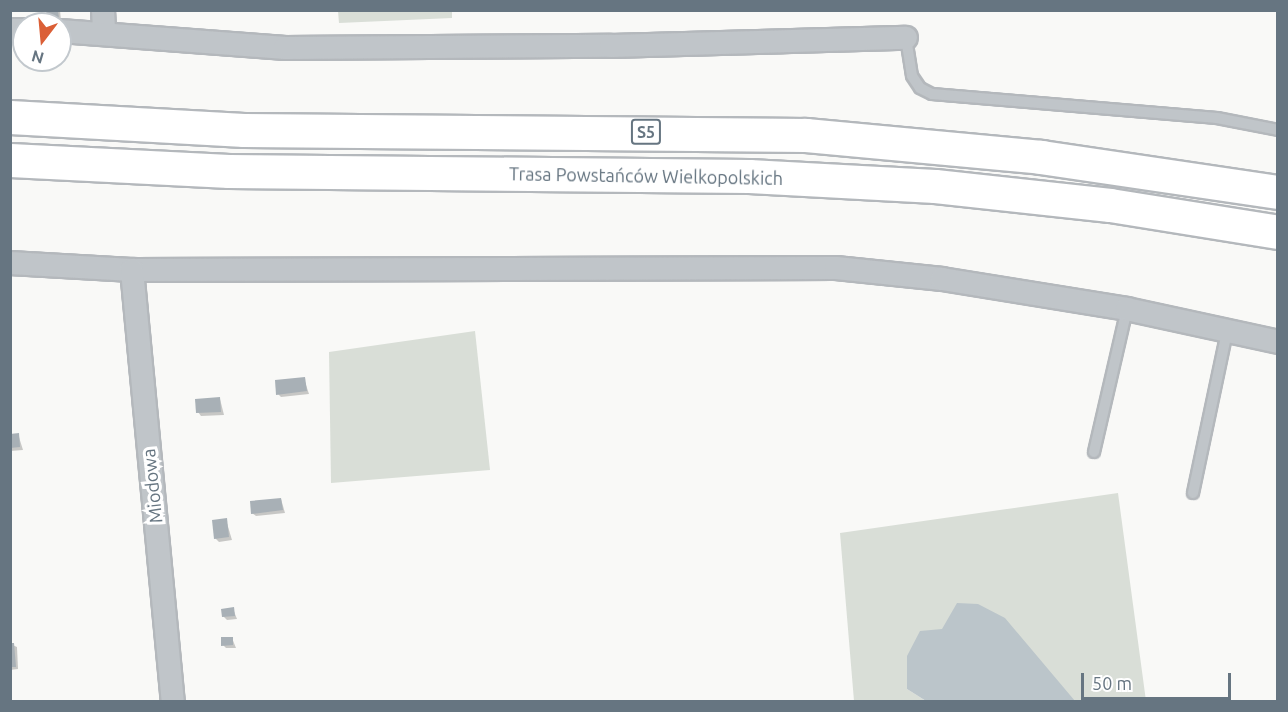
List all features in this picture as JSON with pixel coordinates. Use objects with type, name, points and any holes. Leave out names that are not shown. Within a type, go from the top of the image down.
[{"type":"highway","name":"S5","points":[[10,117],[244,129],[806,135],[1041,157],[1278,192]]},
{"type":"highway","name":"Trasa Powstańców Wielkopolskich","points":[[10,159],[229,171],[749,176],[912,185],[1110,205],[1278,232]]},
{"type":"street","points":[[72,28],[104,21],[285,48],[611,46],[906,38]]},
{"type":"street","points":[[10,263],[132,270],[836,268],[942,279],[1127,309],[1278,342]]},
{"type":"street","name":"Miodowa","points":[[132,270],[173,702]]},
{"type":"lane","points":[[906,38],[912,76],[920,88],[932,94],[1217,118],[1278,130]]},
{"type":"lane","points":[[1095,452],[1127,309]]},
{"type":"lane","points":[[1193,493],[1227,331]]},
{"type":"shaded area","points":[[338,11],[452,11],[452,18],[339,23]]},
{"type":"shaded area","points":[[475,331],[490,470],[331,483],[329,352]]},
{"type":"shaded area","points":[[1118,493],[1146,701],[967,701],[942,629],[907,689],[926,701],[854,701],[840,533]]},
{"type":"shaded area","points":[[957,603],[978,604],[1005,618],[1075,701],[926,701],[907,689],[907,656],[920,631],[942,629]]},
{"type":"building","points":[[46,10],[58,10],[58,12],[46,12]]},
{"type":"building","points":[[305,377],[307,391],[276,395],[275,380]]},
{"type":"building","points":[[220,397],[221,412],[196,413],[195,399]]},
{"type":"building","points":[[19,433],[20,447],[10,448],[10,434]]},
{"type":"building","points":[[281,498],[283,510],[251,514],[250,501]]},
{"type":"building","points":[[227,518],[229,537],[214,539],[212,520]]},
{"type":"building","points":[[234,607],[235,616],[222,617],[221,609]]},
{"type":"building","points":[[221,637],[233,637],[233,645],[221,646]]},
{"type":"building","points":[[10,643],[14,643],[16,667],[10,667]]}]
